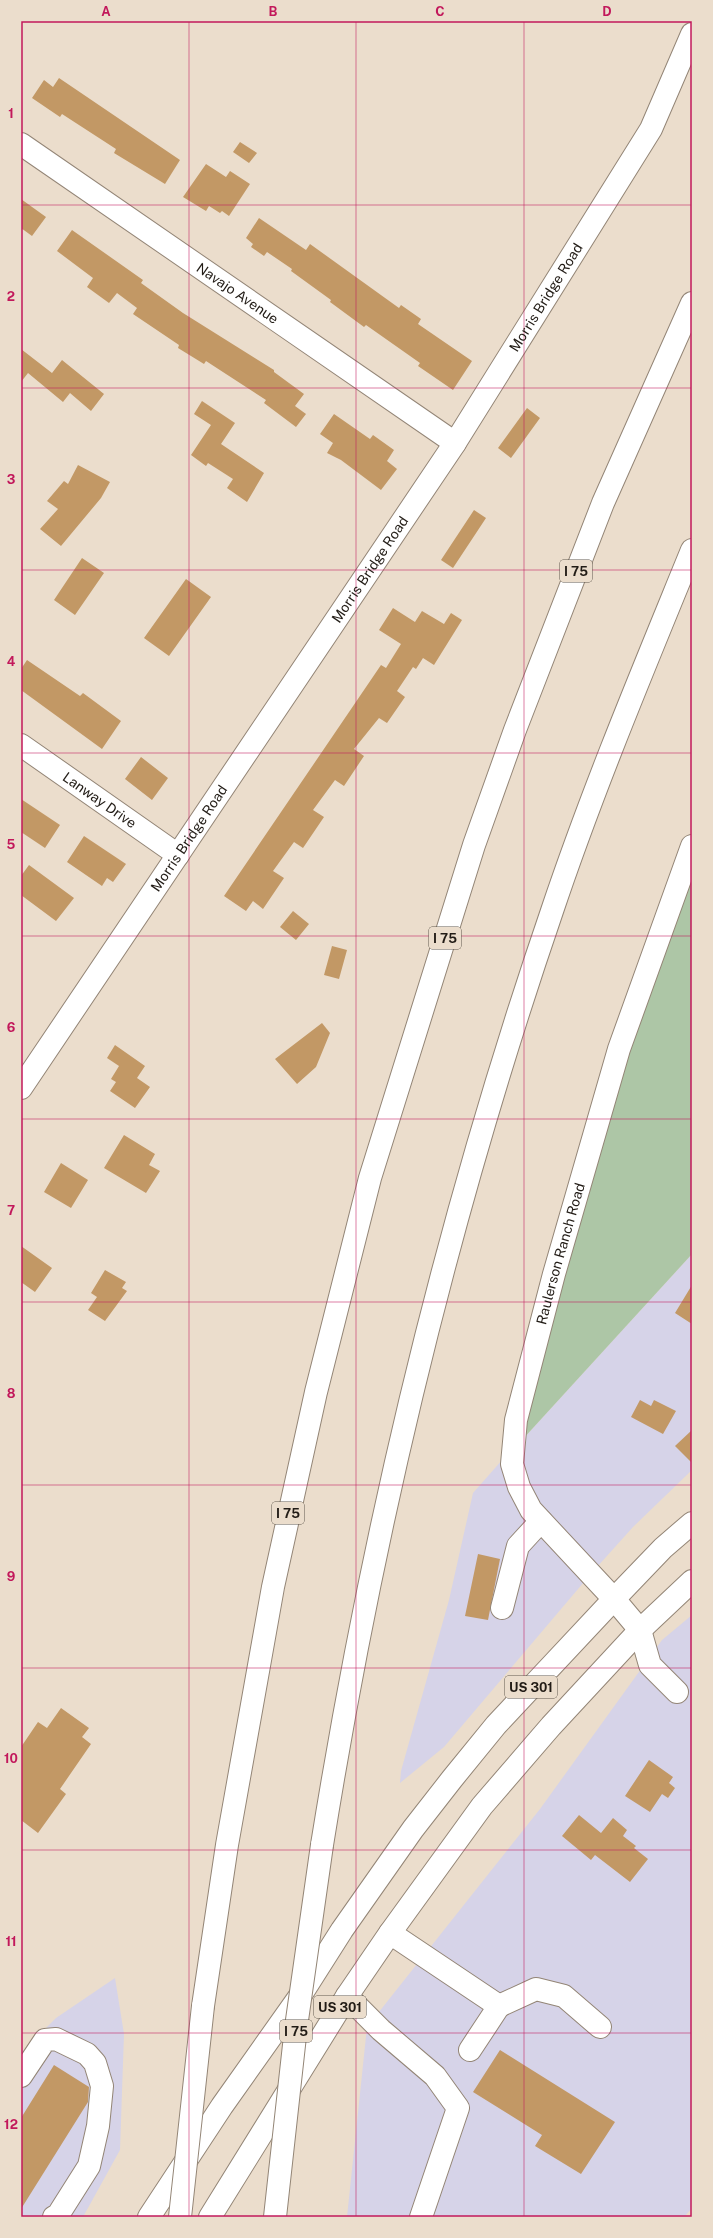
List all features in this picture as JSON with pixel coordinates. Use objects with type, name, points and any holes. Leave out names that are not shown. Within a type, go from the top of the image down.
[{"type":"main road","name":"Morris Bridge Road","points":[[21,1088],[454,443],[651,129],[692,34]]},
{"type":"main road","name":"Navajo Avenue","points":[[21,144],[454,443]]},
{"type":"main road","name":"I 75","points":[[180,2217],[203,2006],[228,1837],[276,1571],[316,1392],[370,1178],[474,845],[515,730],[604,503],[692,303]]},
{"type":"main road","name":"I 75","points":[[275,2217],[297,2020],[322,1845],[382,1527],[421,1355],[464,1193],[504,1059],[552,910],[604,766],[692,550]]},
{"type":"main road","name":"Lanway Drive","points":[[21,745],[178,855]]},
{"type":"main road","name":"Raulerson Ranch Road","points":[[640,1630],[614,1599],[531,1510],[522,1492],[512,1464],[512,1441],[516,1420],[554,1274],[619,1049],[692,846]]},
{"type":"main road","points":[[502,1608],[518,1546],[541,1521]]},
{"type":"main road","name":"US 301","points":[[149,2217],[222,2106],[302,1993],[342,1930],[413,1829],[496,1725],[663,1548],[692,1523]]},
{"type":"main road","name":"US 301","points":[[210,2217],[346,1996],[482,1806],[513,1768],[640,1630],[692,1581]]},
{"type":"main road","points":[[640,1630],[650,1665],[677,1692]]},
{"type":"main road","points":[[390,1933],[499,2006]]},
{"type":"main road","points":[[470,2050],[499,2006],[536,1989],[564,1996],[600,2026]]},
{"type":"main road","points":[[346,1996],[381,2030],[435,2076],[458,2108],[421,2217]]},
{"type":"main road","points":[[21,2076],[45,2040],[56,2039],[87,2054],[95,2063],[102,2086],[98,2126],[89,2166],[58,2215],[54,2217]]},
{"type":"shaded area","points":[[692,1254],[692,1470],[633,1527],[597,1567],[538,1504],[527,1482],[521,1462],[522,1440]]},
{"type":"shaded area","points":[[503,1459],[584,1582],[444,1747],[400,1783],[401,1771],[449,1600],[473,1493]]},
{"type":"shaded area","points":[[692,1615],[692,2208],[684,2217],[347,2217],[367,2027],[540,1809],[662,1640]]},
{"type":"shaded area","points":[[115,1978],[124,2034],[120,2150],[83,2217],[21,2217],[21,2053],[56,2018]]},
{"type":"green space","points":[[692,871],[692,1254],[522,1440],[562,1276],[628,1051]]},
{"type":"building","points":[[59,78],[180,160],[165,184],[114,153],[116,149],[62,114],[60,117],[32,98],[44,80],[53,87]]},
{"type":"building","points":[[240,142],[257,153],[249,163],[233,152]]},
{"type":"building","points":[[206,164],[226,177],[230,171],[250,184],[229,216],[222,211],[220,213],[209,206],[206,211],[183,197]]},
{"type":"building","points":[[21,199],[46,217],[32,236],[21,228]]},
{"type":"building","points":[[259,218],[306,250],[310,244],[399,308],[401,305],[421,319],[418,324],[472,361],[453,390],[418,366],[420,363],[366,325],[364,327],[330,302],[331,300],[291,271],[292,269],[267,252],[264,256],[251,247],[253,244],[246,238]]},
{"type":"building","points":[[72,230],[143,280],[141,283],[183,313],[274,370],[274,372],[304,394],[295,406],[306,414],[296,427],[264,403],[266,400],[206,361],[204,364],[178,348],[179,345],[133,314],[137,308],[117,293],[109,303],[87,287],[93,278],[57,251]]},
{"type":"building","points":[[21,349],[52,373],[62,360],[104,394],[91,411],[70,393],[63,402],[28,373],[21,382]]},
{"type":"building","points":[[202,401],[235,423],[221,444],[264,473],[247,502],[227,488],[233,479],[208,463],[206,466],[191,455],[211,425],[194,414]]},
{"type":"building","points":[[527,408],[540,418],[511,458],[498,448]]},
{"type":"building","points":[[334,414],[370,439],[373,435],[394,450],[387,461],[397,469],[381,490],[341,460],[327,453],[333,443],[320,434]]},
{"type":"building","points":[[78,465],[110,482],[101,498],[61,546],[40,529],[58,509],[47,501],[64,481],[68,484]]},
{"type":"building","points":[[474,510],[486,518],[453,568],[441,560]]},
{"type":"building","points":[[82,558],[104,573],[75,615],[54,600]]},
{"type":"building","points":[[186,579],[211,597],[169,656],[144,638]]},
{"type":"building","points":[[393,608],[415,622],[422,611],[444,624],[451,613],[462,620],[434,665],[423,658],[416,669],[413,667],[397,691],[405,697],[387,723],[379,718],[354,749],[364,756],[344,786],[335,780],[313,810],[324,817],[303,848],[294,842],[273,871],[284,878],[263,909],[253,901],[246,911],[224,896],[381,665],[386,668],[401,644],[379,630]]},
{"type":"building","points":[[27,660],[80,696],[83,693],[121,721],[102,749],[21,690],[21,669]]},
{"type":"building","points":[[141,757],[168,778],[152,800],[125,779]]},
{"type":"building","points":[[21,799],[60,825],[45,848],[21,832]]},
{"type":"building","points":[[84,836],[126,864],[113,882],[107,878],[102,886],[67,862]]},
{"type":"building","points":[[29,865],[74,898],[56,921],[21,895],[21,876]]},
{"type":"building","points":[[293,911],[309,924],[296,940],[280,927]]},
{"type":"building","points":[[332,946],[347,950],[339,979],[324,975]]},
{"type":"building","points":[[322,1023],[330,1033],[316,1067],[297,1084],[275,1059]]},
{"type":"building","points":[[115,1045],[145,1066],[137,1078],[150,1087],[135,1108],[110,1091],[116,1082],[111,1079],[119,1066],[107,1058]]},
{"type":"building","points":[[124,1135],[155,1154],[149,1165],[160,1171],[146,1193],[104,1168]]},
{"type":"building","points":[[61,1163],[88,1180],[71,1208],[44,1192]]},
{"type":"building","points":[[21,1246],[52,1268],[35,1292],[21,1282]]},
{"type":"building","points":[[105,1270],[126,1282],[122,1288],[127,1291],[105,1321],[88,1310],[97,1297],[91,1293]]},
{"type":"building","points":[[692,1285],[692,1324],[675,1313]]},
{"type":"building","points":[[640,1400],[651,1406],[654,1400],[676,1411],[663,1434],[631,1417]]},
{"type":"building","points":[[692,1430],[692,1463],[675,1446]]},
{"type":"building","points":[[478,1554],[500,1559],[488,1620],[465,1616]]},
{"type":"building","points":[[61,1708],[89,1728],[82,1737],[91,1744],[60,1789],[66,1794],[38,1833],[21,1820],[21,1747],[38,1722],[47,1728]]},
{"type":"building","points":[[649,1760],[673,1777],[669,1783],[675,1788],[668,1798],[662,1794],[650,1812],[625,1796]]},
{"type":"building","points":[[579,1815],[601,1833],[613,1818],[627,1830],[623,1836],[636,1846],[634,1848],[648,1859],[630,1882],[595,1855],[591,1860],[562,1836]]},
{"type":"building","points":[[500,2050],[615,2122],[581,2174],[535,2146],[542,2135],[473,2092]]},
{"type":"building","points":[[54,2065],[89,2087],[88,2102],[21,2209],[21,2118]]}]
